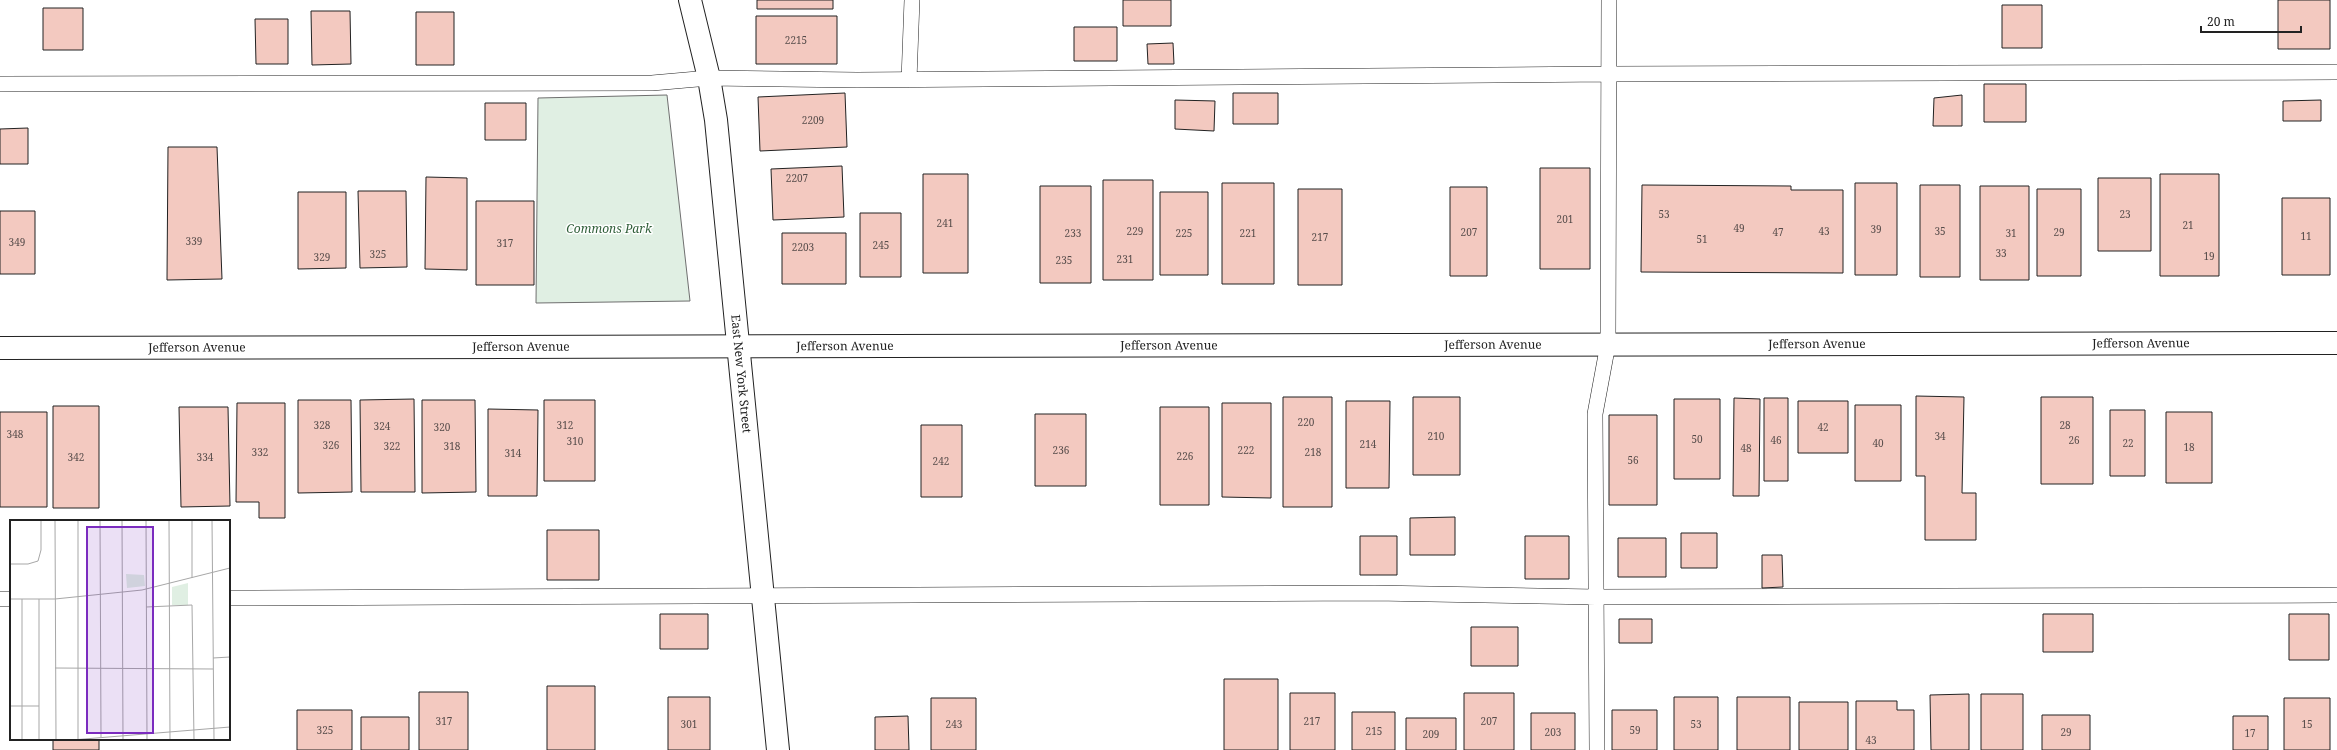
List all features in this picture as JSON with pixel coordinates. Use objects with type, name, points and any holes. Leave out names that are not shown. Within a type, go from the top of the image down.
[{"type":"street","name":"East New York Street","points":[[690,0],[709,78],[716,120],[778,750]]},
{"type":"street","name":"Jefferson Avenue","points":[[0,348],[2337,343]]},
{"type":"lane","points":[[909,80],[912,0]]},
{"type":"lane","points":[[1597,750],[1595,414],[1608,344],[1609,0]]},
{"type":"lane","points":[[0,84],[652,83],[709,78],[909,80],[1609,74],[2337,72]]},
{"type":"lane","points":[[230,598],[1375,593],[1596,597],[2337,595]]},
{"type":"green space","name":"Commons Park","points":[[667,95],[690,301],[536,303],[538,98]]},
{"type":"building","points":[[757,0],[833,0],[833,9],[757,9]]},
{"type":"building","points":[[1123,0],[1171,0],[1171,26],[1123,26]]},
{"type":"building","points":[[2278,0],[2330,0],[2330,49],[2278,49]]},
{"type":"building","points":[[2002,5],[2042,5],[2042,48],[2002,48]]},
{"type":"building","points":[[43,8],[83,8],[83,50],[43,50]]},
{"type":"building","points":[[311,11],[350,11],[351,64],[312,65]]},
{"type":"building","points":[[416,12],[454,12],[454,65],[416,65]]},
{"type":"building","points":[[756,16],[837,16],[837,64],[756,64]]},
{"type":"building","points":[[255,19],[288,19],[288,64],[256,64]]},
{"type":"building","points":[[1074,27],[1117,27],[1117,61],[1074,61]]},
{"type":"building","points":[[1173,43],[1174,64],[1148,64],[1147,44]]},
{"type":"building","points":[[1984,84],[2026,84],[2026,122],[1984,122]]},
{"type":"building","points":[[845,93],[847,147],[760,151],[758,97]]},
{"type":"building","points":[[1233,93],[1278,93],[1278,124],[1233,124]]},
{"type":"building","points":[[1962,95],[1962,126],[1933,126],[1934,98]]},
{"type":"building","points":[[1175,100],[1215,101],[1214,131],[1175,129]]},
{"type":"building","points":[[2321,100],[2321,121],[2283,121],[2283,101]]},
{"type":"building","points":[[485,103],[526,103],[526,140],[485,140]]},
{"type":"building","points":[[28,128],[28,164],[0,164],[0,129]]},
{"type":"building","points":[[168,147],[217,147],[222,279],[167,280]]},
{"type":"building","points":[[842,166],[844,217],[773,220],[771,169]]},
{"type":"building","points":[[1540,168],[1590,168],[1590,269],[1540,269]]},
{"type":"building","points":[[923,174],[968,174],[968,273],[923,273]]},
{"type":"building","points":[[2160,174],[2219,174],[2219,276],[2160,276]]},
{"type":"building","points":[[426,177],[467,178],[467,270],[425,269]]},
{"type":"building","points":[[2098,178],[2151,178],[2151,251],[2098,251]]},
{"type":"building","points":[[1103,180],[1153,180],[1153,280],[1103,280]]},
{"type":"building","points":[[1222,183],[1274,183],[1274,284],[1222,284]]},
{"type":"building","points":[[1855,183],[1897,183],[1897,275],[1855,275]]},
{"type":"building","points":[[1642,185],[1791,186],[1791,190],[1843,190],[1843,273],[1641,272]]},
{"type":"building","points":[[1920,185],[1960,185],[1960,277],[1920,277]]},
{"type":"building","points":[[1040,186],[1091,186],[1091,283],[1040,283]]},
{"type":"building","points":[[1980,186],[2029,186],[2029,280],[1980,280]]},
{"type":"building","points":[[1450,187],[1487,187],[1487,276],[1450,276]]},
{"type":"building","points":[[1298,189],[1342,189],[1342,285],[1298,285]]},
{"type":"building","points":[[2037,189],[2081,189],[2081,276],[2037,276]]},
{"type":"building","points":[[358,191],[406,191],[407,267],[360,268]]},
{"type":"building","points":[[298,192],[346,192],[346,268],[298,269]]},
{"type":"building","points":[[1160,192],[1208,192],[1208,275],[1160,275]]},
{"type":"building","points":[[2282,198],[2330,198],[2330,275],[2282,275]]},
{"type":"building","points":[[476,201],[534,201],[534,285],[476,285]]},
{"type":"building","points":[[0,211],[35,211],[35,274],[0,274]]},
{"type":"building","points":[[860,213],[901,213],[901,277],[860,277]]},
{"type":"building","points":[[782,233],[846,233],[846,284],[782,284]]},
{"type":"building","points":[[1916,396],[1964,397],[1962,493],[1976,493],[1976,540],[1925,540],[1925,476],[1916,476]]},
{"type":"building","points":[[1283,397],[1332,397],[1332,507],[1283,507]]},
{"type":"building","points":[[1413,397],[1460,397],[1460,475],[1413,475]]},
{"type":"building","points":[[2041,397],[2093,397],[2093,484],[2041,484]]},
{"type":"building","points":[[1734,398],[1760,399],[1759,496],[1733,496]]},
{"type":"building","points":[[1764,398],[1788,398],[1788,481],[1764,481]]},
{"type":"building","points":[[414,399],[415,492],[361,492],[360,400]]},
{"type":"building","points":[[1674,399],[1720,399],[1720,479],[1674,479]]},
{"type":"building","points":[[298,400],[351,400],[352,492],[298,493]]},
{"type":"building","points":[[422,400],[475,400],[476,492],[422,493]]},
{"type":"building","points":[[544,400],[595,400],[595,481],[544,481]]},
{"type":"building","points":[[1346,401],[1390,401],[1389,488],[1346,488]]},
{"type":"building","points":[[1798,401],[1848,401],[1848,453],[1798,453]]},
{"type":"building","points":[[237,403],[285,403],[285,518],[259,518],[259,502],[236,502]]},
{"type":"building","points":[[1222,403],[1271,403],[1271,498],[1222,497]]},
{"type":"building","points":[[1855,405],[1901,405],[1901,481],[1855,481]]},
{"type":"building","points":[[53,406],[99,406],[99,508],[53,508]]},
{"type":"building","points":[[179,407],[228,407],[230,506],[181,507]]},
{"type":"building","points":[[1160,407],[1209,407],[1209,505],[1160,505]]},
{"type":"building","points":[[488,409],[538,410],[537,496],[488,496]]},
{"type":"building","points":[[2110,410],[2145,410],[2145,476],[2110,476]]},
{"type":"building","points":[[0,412],[47,412],[47,507],[0,507]]},
{"type":"building","points":[[2166,412],[2212,412],[2212,483],[2166,483]]},
{"type":"building","points":[[1035,414],[1086,414],[1086,486],[1035,486]]},
{"type":"building","points":[[1609,415],[1657,415],[1657,505],[1609,505]]},
{"type":"building","points":[[921,425],[962,425],[962,497],[921,497]]},
{"type":"building","points":[[1455,517],[1455,555],[1410,555],[1410,518]]},
{"type":"building","points":[[547,530],[599,530],[599,580],[547,580]]},
{"type":"building","points":[[1681,533],[1717,533],[1717,568],[1681,568]]},
{"type":"building","points":[[1360,536],[1397,536],[1397,575],[1360,575]]},
{"type":"building","points":[[1525,536],[1569,536],[1569,579],[1525,579]]},
{"type":"building","points":[[1618,538],[1666,538],[1666,577],[1618,577]]},
{"type":"building","points":[[1762,555],[1782,555],[1783,587],[1762,588]]},
{"type":"building","points":[[660,614],[708,614],[708,649],[660,649]]},
{"type":"building","points":[[2043,614],[2093,614],[2093,652],[2043,652]]},
{"type":"building","points":[[2289,614],[2329,614],[2329,660],[2289,660]]},
{"type":"building","points":[[1619,619],[1652,619],[1652,643],[1619,643]]},
{"type":"building","points":[[1471,627],[1518,627],[1518,666],[1471,666]]},
{"type":"building","points":[[1224,679],[1278,679],[1278,750],[1224,750]]},
{"type":"building","points":[[547,686],[595,686],[595,750],[547,750]]},
{"type":"building","points":[[419,692],[468,692],[468,750],[419,750]]},
{"type":"building","points":[[1290,693],[1335,693],[1335,750],[1290,750]]},
{"type":"building","points":[[1464,693],[1514,693],[1514,750],[1464,750]]},
{"type":"building","points":[[1969,694],[1969,750],[1931,750],[1930,695]]},
{"type":"building","points":[[1981,694],[2023,694],[2023,750],[1981,750]]},
{"type":"building","points":[[668,697],[710,697],[710,750],[668,750]]},
{"type":"building","points":[[1674,697],[1718,697],[1718,750],[1674,750]]},
{"type":"building","points":[[1737,697],[1790,697],[1790,750],[1737,750]]},
{"type":"building","points":[[931,698],[976,698],[976,750],[931,750]]},
{"type":"building","points":[[2284,698],[2330,698],[2330,750],[2284,750]]},
{"type":"building","points":[[1856,701],[1897,701],[1897,710],[1914,710],[1914,750],[1856,750]]},
{"type":"building","points":[[1799,702],[1848,702],[1848,750],[1799,750]]},
{"type":"building","points":[[297,710],[352,710],[352,750],[297,750]]},
{"type":"building","points":[[1612,710],[1657,710],[1657,750],[1612,750]]},
{"type":"building","points":[[1352,712],[1395,712],[1395,750],[1352,750]]},
{"type":"building","points":[[1531,713],[1575,713],[1575,750],[1531,750]]},
{"type":"building","points":[[2042,715],[2090,715],[2090,750],[2042,750]]},
{"type":"building","points":[[908,716],[909,750],[875,750],[875,717]]},
{"type":"building","points":[[2233,716],[2268,716],[2268,750],[2233,750]]},
{"type":"building","points":[[361,717],[409,717],[409,750],[361,750]]},
{"type":"building","points":[[1406,718],[1456,718],[1456,750],[1406,750]]},
{"type":"building","points":[[53,740],[99,740],[99,750],[53,750]]}]
